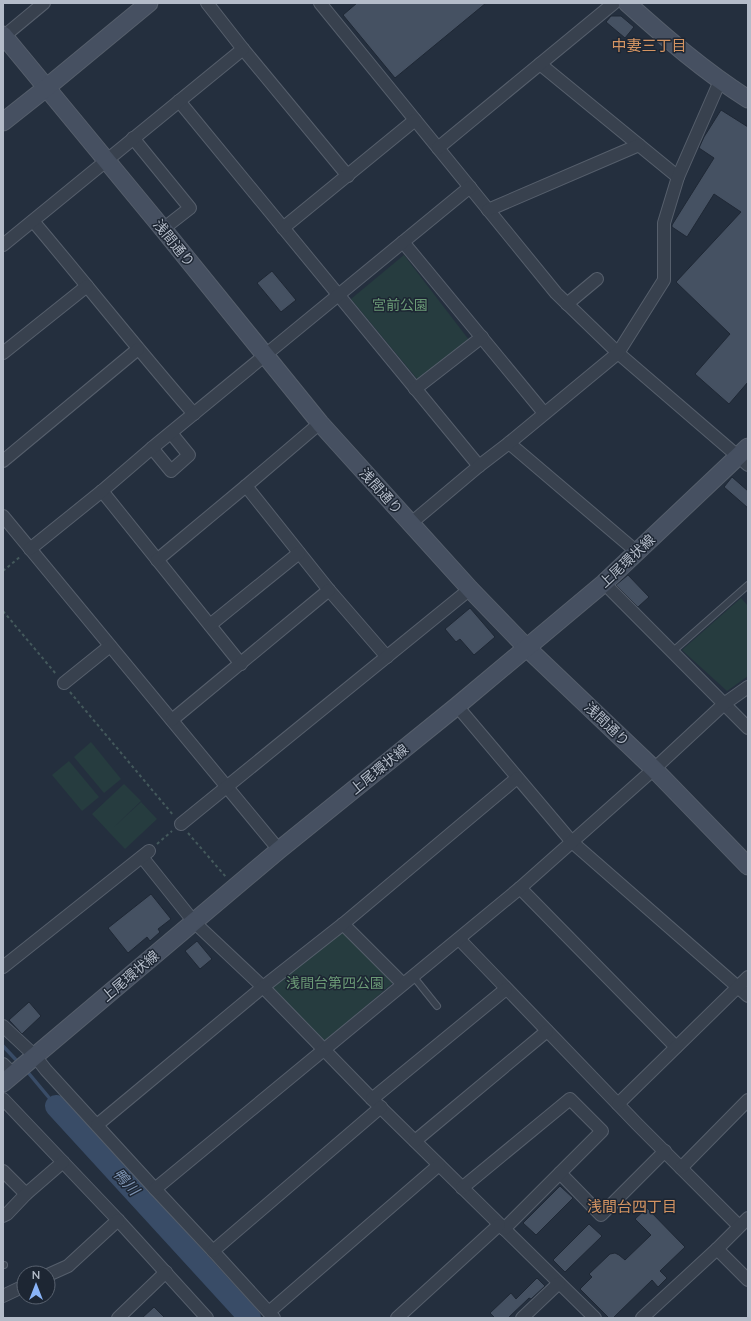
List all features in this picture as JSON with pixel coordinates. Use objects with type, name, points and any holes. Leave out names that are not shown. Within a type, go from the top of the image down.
[{"type":"street","points":[[3,36],[44,3]]},
{"type":"street","points":[[4,118],[46,88],[149,3]]},
{"type":"street","points":[[207,3],[348,176]]},
{"type":"street","points":[[320,3],[556,293],[618,352],[745,456]]},
{"type":"street","points":[[438,148],[614,3]]},
{"type":"street","points":[[626,3],[679,50],[720,81],[748,99]]},
{"type":"street","name":"浅間通り","points":[[3,36],[163,229],[320,423],[410,524],[527,648],[654,769],[748,866]]},
{"type":"street","points":[[3,245],[243,49]]},
{"type":"street","points":[[540,64],[678,177]]},
{"type":"street","points":[[410,524],[618,352],[664,280],[664,223],[678,177],[720,81]]},
{"type":"street","points":[[179,101],[479,466]]},
{"type":"street","points":[[283,228],[415,120]]},
{"type":"street","points":[[133,138],[190,208],[163,229]]},
{"type":"street","points":[[488,210],[639,145]]},
{"type":"street","points":[[30,549],[470,187]]},
{"type":"street","points":[[33,221],[138,349],[194,414]]},
{"type":"street","points":[[403,242],[544,413]]},
{"type":"street","points":[[567,304],[597,279]]},
{"type":"street","points":[[3,353],[87,286]]},
{"type":"street","points":[[415,389],[482,336]]},
{"type":"street","points":[[3,461],[138,349]]},
{"type":"street","points":[[157,560],[320,423]]},
{"type":"street","points":[[152,448],[171,471],[189,455],[171,433]]},
{"type":"street","points":[[509,443],[637,552]]},
{"type":"street","name":"上尾環状線","points":[[6,1074],[35,1056],[279,850],[527,648],[604,583],[745,456]]},
{"type":"street","points":[[246,486],[329,590],[387,657]]},
{"type":"street","points":[[102,491],[241,664]]},
{"type":"street","points":[[3,516],[279,850]]},
{"type":"street","points":[[210,625],[299,553]]},
{"type":"street","points":[[604,583],[748,728]]},
{"type":"street","points":[[181,824],[470,589]]},
{"type":"street","points":[[172,720],[329,590]]},
{"type":"street","points":[[64,683],[110,646]]},
{"type":"street","points":[[155,1190],[520,888],[654,769],[724,704],[748,687]]},
{"type":"street","points":[[457,706],[572,842],[748,996]]},
{"type":"street","points":[[96,1125],[343,924],[517,778]]},
{"type":"street","points":[[3,967],[146,854],[194,922],[263,988],[462,1188],[596,1318]]},
{"type":"street","points":[[520,888],[676,1047]]},
{"type":"street","points":[[343,924],[403,984]]},
{"type":"street","points":[[459,939],[681,1168],[744,1222],[642,1318]]},
{"type":"street","points":[[618,1104],[748,977]]},
{"type":"street","points":[[213,1251],[506,989]]},
{"type":"street","points":[[3,1026],[35,1056],[155,1190],[272,1315],[439,1165]]},
{"type":"street","points":[[415,1141],[547,1030]]},
{"type":"street","points":[[3,1099],[118,1220],[207,1318]]},
{"type":"street","points":[[397,1318],[502,1227],[560,1173],[602,1131],[570,1099],[462,1188]]},
{"type":"street","points":[[681,1168],[748,1100]]},
{"type":"street","points":[[560,1173],[601,1215],[665,1151]]},
{"type":"street","points":[[3,1216],[63,1162]]},
{"type":"street","points":[[3,1170],[26,1194]]},
{"type":"street","points":[[56,1271],[68,1266],[118,1220]]},
{"type":"street","points":[[717,1249],[748,1280]]},
{"type":"street","points":[[118,1318],[166,1272]]},
{"type":"street","points":[[522,1318],[559,1283]]},
{"type":"street","points":[[3,1296],[16,1290]]},
{"type":"lane","points":[[672,652],[748,585]]},
{"type":"lane","points":[[413,976],[437,1006]]},
{"type":"path","points":[[3,571],[30,549]]},
{"type":"path","points":[[3,611],[230,882]]},
{"type":"path","points":[[146,854],[181,824]]},
{"type":"green space","name":"宮前公園","points":[[404,255],[469,340],[418,380],[351,299]]},
{"type":"green space","points":[[741,598],[748,606],[748,676],[727,691],[682,650]]},
{"type":"green space","points":[[91,742],[121,779],[104,793],[74,757]]},
{"type":"green space","points":[[69,761],[99,797],[82,811],[52,775]]},
{"type":"green space","points":[[124,784],[141,801],[113,828],[141,802],[157,819],[125,849],[92,814]]},
{"type":"green space","name":"浅間台第四公園","points":[[342,928],[395,981],[323,1043],[270,988]]},
{"type":"building","points":[[357,3],[486,3],[395,78],[343,15]]},
{"type":"building","points":[[611,16],[621,16],[634,27],[625,38],[606,22]]},
{"type":"building","points":[[721,110],[748,127],[748,382],[729,404],[695,374],[730,334],[676,282],[741,212],[714,194],[687,237],[672,227],[714,158],[699,148]]},
{"type":"building","points":[[272,271],[296,300],[281,312],[257,283]]},
{"type":"building","points":[[732,477],[748,491],[748,508],[724,487]]},
{"type":"building","points":[[628,575],[649,597],[638,607],[616,585]]},
{"type":"building","points":[[470,608],[495,637],[474,655],[460,639],[456,642],[445,629]]},
{"type":"building","points":[[151,894],[171,919],[158,929],[160,932],[150,941],[147,937],[128,953],[108,928]]},
{"type":"building","points":[[197,941],[212,959],[200,969],[185,951]]},
{"type":"building","points":[[29,1002],[41,1016],[22,1034],[9,1020]]},
{"type":"building","points":[[560,1186],[573,1198],[536,1235],[523,1223]]},
{"type":"building","points":[[647,1208],[685,1247],[660,1271],[667,1278],[658,1287],[652,1280],[613,1318],[609,1318],[580,1289],[592,1277],[589,1274],[610,1254],[615,1253],[625,1260],[651,1235],[635,1219]]},
{"type":"building","points":[[589,1224],[602,1236],[565,1272],[553,1260]]},
{"type":"building","points":[[537,1278],[545,1286],[531,1299],[529,1298],[508,1318],[495,1318],[490,1313],[511,1293],[516,1299]]},
{"type":"building","points":[[154,1307],[165,1318],[142,1318]]},
{"type":"waterway","name":"鴨川","points":[[3,1046],[19,1063]]},
{"type":"waterway","name":"鴨川","points":[[26,1070],[56,1106]]},
{"type":"waterway","name":"鴨川","points":[[56,1106],[250,1318]]},
{"type":"district","name":"中妻三丁目","points":[[649,46]]},
{"type":"district","name":"浅間台四丁目","points":[[632,1207]]}]
